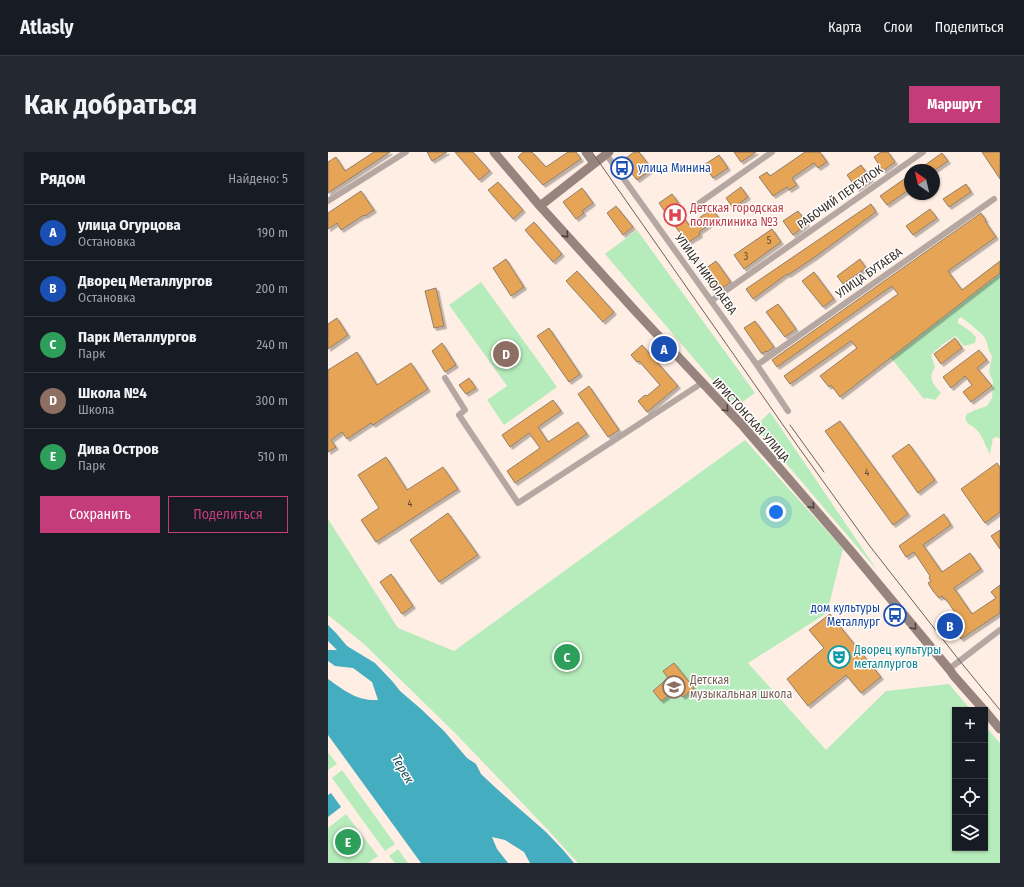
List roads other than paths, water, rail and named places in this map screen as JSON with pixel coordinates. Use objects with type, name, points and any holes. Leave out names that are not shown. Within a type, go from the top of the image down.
[{"type":"main road","name":"ИРИСТОНСКАЯ УЛИЦА","points":[[494,152],[540,206],[638,314],[743,426],[851,551],[981,707]]},
{"type":"main road","points":[[586,152],[594,163]]},
{"type":"main road","points":[[540,206],[606,153]]},
{"type":"main road","name":"ИРИСТОНСКАЯ УЛИЦА","points":[[988,716],[1000,729]]},
{"type":"street","points":[[328,201],[406,152]]},
{"type":"street","points":[[698,204],[772,152]]},
{"type":"street","name":"РАБОЧИЙ ПЕРЕУЛОК","points":[[711,301],[923,152]]},
{"type":"street","name":"УЛИЦА НИКОЛАЕВА","points":[[606,153],[788,411]]},
{"type":"street","name":"УЛИЦА БУТАЕВА","points":[[757,365],[994,199]]},
{"type":"street","points":[[445,378],[465,410],[459,415],[518,503],[702,383]]},
{"type":"street","points":[[949,669],[1000,630]]},
{"type":"water","name":"Терек","points":[[328,625],[347,646],[375,663],[400,691],[444,731],[467,758],[476,764],[481,774],[546,832],[574,863],[530,863],[524,852],[505,840],[492,837],[497,849],[508,863],[421,863],[328,735],[328,679],[357,697],[378,700],[372,682],[353,668],[335,666],[328,661],[328,650],[337,650],[328,641]]},
{"type":"water","points":[[331,793],[341,807],[328,817],[328,795]]},
{"type":"tram line","points":[[592,152],[797,445],[869,545],[1000,710]]},
{"type":"tram line","points":[[790,425],[824,472]]},
{"type":"place","name":"улица Минина","points":[[622,168]]},
{"type":"place","name":"Детская городская поликлиника №3","points":[[675,215]]},
{"type":"place","name":"улица Огурцова","points":[[664,349]]},
{"type":"place","name":"Школа №4","points":[[506,354]]},
{"type":"place","name":"дом культуры Металлург","points":[[895,615]]},
{"type":"place","name":"Дворец Металлургов","points":[[950,626]]},
{"type":"place","name":"Парк Металлургов","points":[[567,657]]},
{"type":"place","name":"Дворец культуры металлургов","points":[[839,657]]},
{"type":"place","name":"Детская музыкальная школа","points":[[674,687]]},
{"type":"place","name":"Дива Остров","points":[[348,842]]}]
